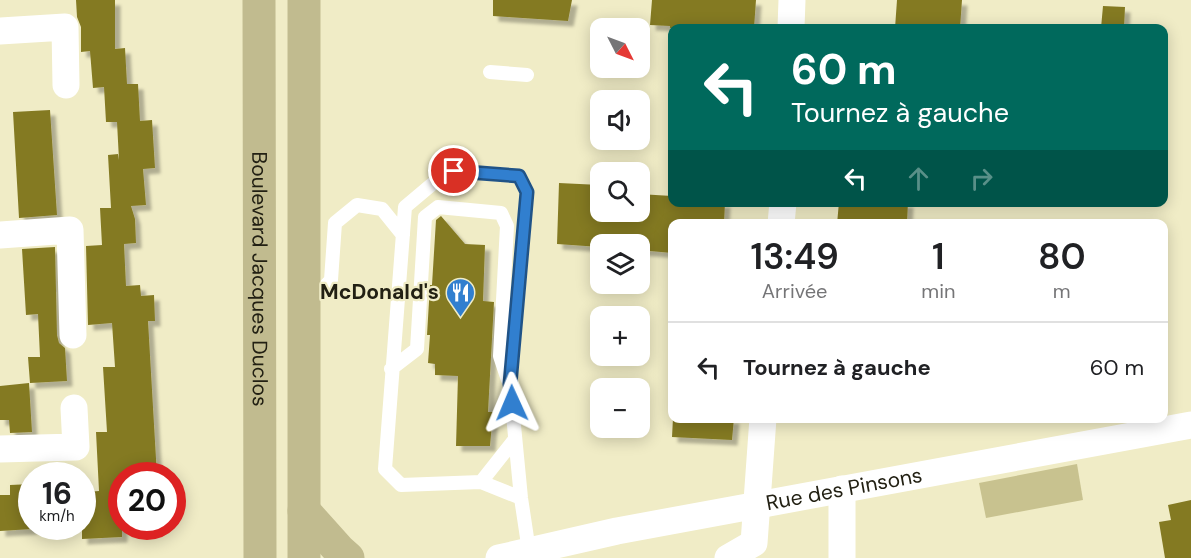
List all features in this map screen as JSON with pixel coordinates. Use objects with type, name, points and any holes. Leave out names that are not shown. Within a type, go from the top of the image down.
[{"type":"main road","name":"Boulevard Jacques Duclos","points":[[259,0],[260,558]]},
{"type":"main road","points":[[304,0],[304,558]]},
{"type":"main road","points":[[260,496],[274,513],[284,558]]},
{"type":"main road","points":[[304,511],[348,558]]},
{"type":"street","points":[[791,24],[792,0]]},
{"type":"street","points":[[0,31],[64,27],[66,85]]},
{"type":"street","points":[[0,235],[70,230],[73,335]]},
{"type":"street","points":[[0,449],[76,447],[74,408]]},
{"type":"street","name":"Rue des Pinsons","points":[[499,558],[529,551],[565,550],[842,489],[1191,425]]},
{"type":"street","points":[[728,558],[754,543],[762,428]]},
{"type":"street","points":[[842,489],[842,558]]},
{"type":"lane","points":[[490,72],[527,75]]},
{"type":"lane","points":[[521,498],[481,482],[401,486],[385,469],[405,207],[443,175],[454,171],[519,176],[527,192],[510,384],[521,498],[529,551]]},
{"type":"lane","points":[[305,308],[330,280],[335,223],[357,205],[382,209],[403,236]]},
{"type":"lane","points":[[391,369],[417,349],[425,217],[438,207],[501,213],[507,226],[500,356],[510,384]]},
{"type":"lane","points":[[481,482],[515,439]]},
{"type":"shaded area","points":[[1077,464],[1083,500],[986,518],[979,483]]},
{"type":"building","points":[[76,0],[115,0],[115,49],[125,48],[127,84],[138,84],[140,121],[152,120],[155,168],[143,169],[146,205],[131,206],[135,219],[136,243],[124,244],[126,286],[140,285],[141,296],[154,295],[155,321],[148,321],[156,462],[108,462],[108,538],[96,538],[96,491],[99,491],[96,432],[107,432],[103,367],[115,367],[112,323],[88,325],[86,246],[102,245],[100,208],[111,208],[108,155],[118,154],[119,160],[117,122],[106,122],[104,87],[93,88],[90,51],[81,52],[81,27],[77,17]]},
{"type":"building","points":[[493,0],[572,0],[568,21],[493,16]]},
{"type":"building","points":[[652,0],[756,0],[754,24],[668,24],[668,26],[650,25]]},
{"type":"building","points":[[897,0],[962,0],[960,24],[895,24]]},
{"type":"building","points":[[1103,6],[1125,7],[1124,24],[1101,24]]},
{"type":"building","points":[[50,110],[57,215],[19,218],[13,112]]},
{"type":"building","points":[[559,183],[590,185],[590,222],[650,222],[650,195],[668,196],[668,207],[725,207],[724,219],[668,219],[668,253],[650,251],[650,234],[590,234],[590,246],[557,244]]},
{"type":"building","points":[[839,207],[908,207],[907,219],[837,219]]},
{"type":"building","name":"McDonald's","points":[[441,216],[465,244],[485,245],[483,301],[494,302],[488,412],[493,412],[490,446],[456,446],[458,376],[435,375],[435,364],[428,363],[430,285],[432,285],[436,220]]},
{"type":"building","points":[[55,247],[57,335],[59,343],[65,348],[67,381],[30,383],[28,357],[40,357],[38,314],[26,315],[22,249]]},
{"type":"building","points":[[29,383],[32,432],[10,433],[9,420],[0,420],[0,386]]},
{"type":"building","points":[[673,423],[734,423],[732,440],[672,437]]},
{"type":"building","points":[[10,485],[18,485],[18,530],[0,531],[0,495],[10,495]]},
{"type":"building","points":[[1191,500],[1191,558],[1165,558],[1159,522],[1171,520],[1168,505]]},
{"type":"place","name":"McDonald's","points":[[460,318]]},
{"type":"route","points":[[454,171],[519,176],[527,192],[510,384],[512,403]]}]
